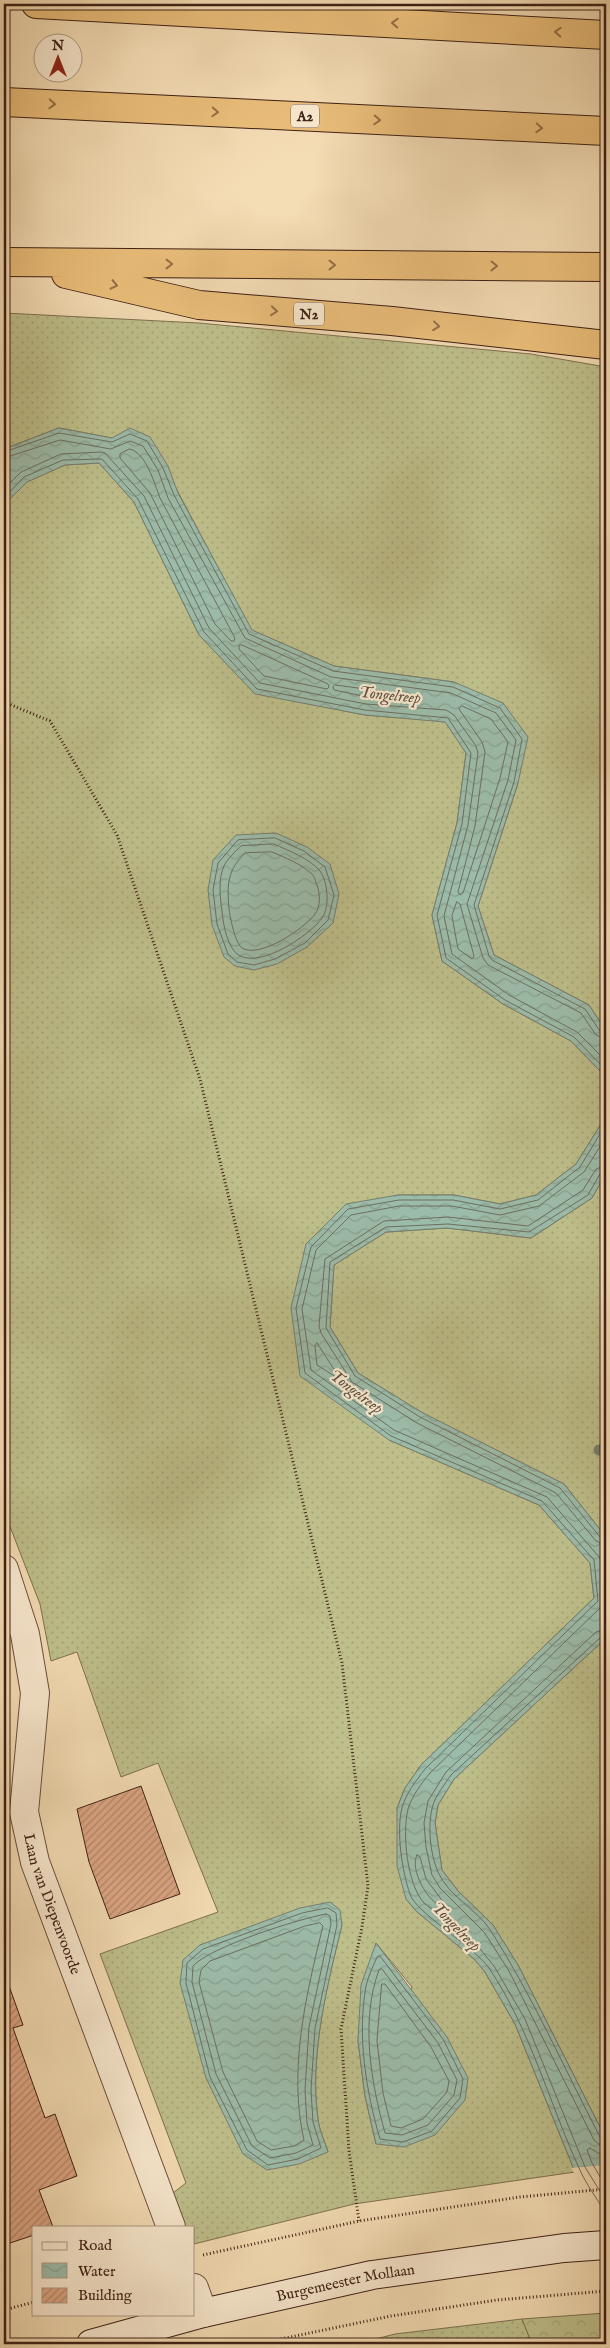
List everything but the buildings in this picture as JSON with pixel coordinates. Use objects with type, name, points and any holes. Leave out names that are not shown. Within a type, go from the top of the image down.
[{"type":"highway","points":[[36,4],[606,35]]},
{"type":"highway","name":"A2","points":[[4,102],[606,131]]},
{"type":"highway","name":"N2","points":[[10,263],[606,267]]},
{"type":"highway","name":"N2","points":[[10,263],[199,305],[392,321],[606,345]]},
{"type":"street","name":"Laan van Diepenvoorde","points":[[4,1569],[25,1634],[35,1693],[24,1812],[35,1862],[171,2226]]},
{"type":"street","name":"Burgemeester Mollaan","points":[[198,2301],[564,2248],[606,2246]]},
{"type":"street","name":"Burgemeester Mollaan","points":[[91,2344],[161,2316]]},
{"type":"path","points":[[4,702],[50,722],[117,835],[200,1079],[342,1663],[368,1886],[362,1928],[341,2029],[349,2151],[359,2221]]},
{"type":"path","points":[[195,2257],[359,2221],[520,2196],[606,2189]]},
{"type":"path","points":[[258,2344],[391,2316],[497,2300],[606,2291]]},
{"type":"path","points":[[4,2310],[32,2303]]},
{"type":"green space","points":[[4,313],[199,323],[531,354],[606,367],[606,1031],[589,1005],[494,955],[478,906],[518,783],[454,682],[334,666],[251,630],[177,490],[112,438],[59,428],[4,449]]},
{"type":"green space","points":[[99,463],[134,502],[199,635],[255,693],[365,715],[445,721],[466,753],[457,823],[432,915],[442,961],[503,1004],[571,1041],[604,1075],[601,1124],[576,1164],[536,1195],[500,1204],[454,1195],[398,1195],[291,1308],[389,1440],[539,1505],[590,1563],[594,1598],[421,1765],[405,1788],[397,1808],[406,1899],[416,1911],[474,1959],[485,1972],[515,2024],[575,2172],[354,2204],[195,2244],[195,2226],[185,2226],[173,2193],[186,2183],[100,1954],[218,1912],[158,1763],[121,1777],[77,1652],[51,1661],[40,1604],[4,1511],[4,505],[26,482],[65,465]],"holes":[[[342,1925],[321,2021],[316,2071],[319,2123],[328,2152],[200,1945]],[[376,1943],[412,1987],[376,2144],[365,2096],[358,2041]]]},
{"type":"green space","points":[[606,1173],[606,1537],[564,1484],[422,1413],[358,1373],[330,1327],[334,1265],[386,1232],[447,1228],[531,1238],[592,1198]]},
{"type":"green space","points":[[606,1638],[606,2139],[518,1965],[493,1925],[458,1891],[442,1870],[435,1823],[438,1805],[454,1779]]},
{"type":"green space","points":[[606,2313],[606,2344],[532,2344],[522,2319]]},
{"type":"green space","points":[[522,2319],[532,2344],[356,2344],[395,2334]]},
{"type":"water","name":"Tongelreep","points":[[59,428],[112,438],[130,428],[150,437],[168,466],[178,493],[252,630],[334,666],[454,682],[503,703],[528,737],[518,783],[478,906],[494,955],[589,1005],[606,1031],[606,1173],[592,1198],[531,1238],[447,1228],[386,1232],[334,1265],[330,1327],[358,1373],[423,1413],[564,1484],[606,1537],[606,1638],[454,1779],[438,1805],[435,1823],[442,1870],[458,1891],[493,1925],[518,1965],[606,2139],[606,2223],[575,2172],[515,2024],[485,1972],[474,1959],[416,1911],[406,1899],[397,1866],[397,1808],[405,1788],[421,1765],[594,1598],[590,1563],[539,1505],[389,1440],[300,1376],[291,1308],[306,1244],[346,1204],[398,1195],[454,1195],[500,1204],[536,1195],[576,1164],[601,1124],[604,1075],[571,1041],[503,1004],[442,961],[432,915],[457,823],[466,753],[445,722],[365,715],[255,694],[199,635],[134,502],[99,463],[65,465],[27,482],[4,505],[4,449]]},
{"type":"water","points":[[276,833],[307,847],[330,864],[339,894],[333,923],[307,947],[277,964],[254,970],[235,966],[224,957],[212,925],[208,890],[213,860],[236,835]]},
{"type":"water","points":[[330,1902],[340,1910],[342,1925],[325,1997],[316,2071],[319,2123],[328,2152],[299,2164],[267,2170],[243,2154],[206,2078],[180,1983],[183,1960],[200,1945],[300,1908]]},
{"type":"water","points":[[376,1943],[447,2037],[468,2078],[465,2100],[435,2135],[404,2147],[376,2144],[365,2096],[358,2041],[361,1985]]},
{"type":"pier","points":[[606,2165],[606,2226],[571,2168]]},
{"type":"waterway","points":[[599,1450],[606,1450]]}]
